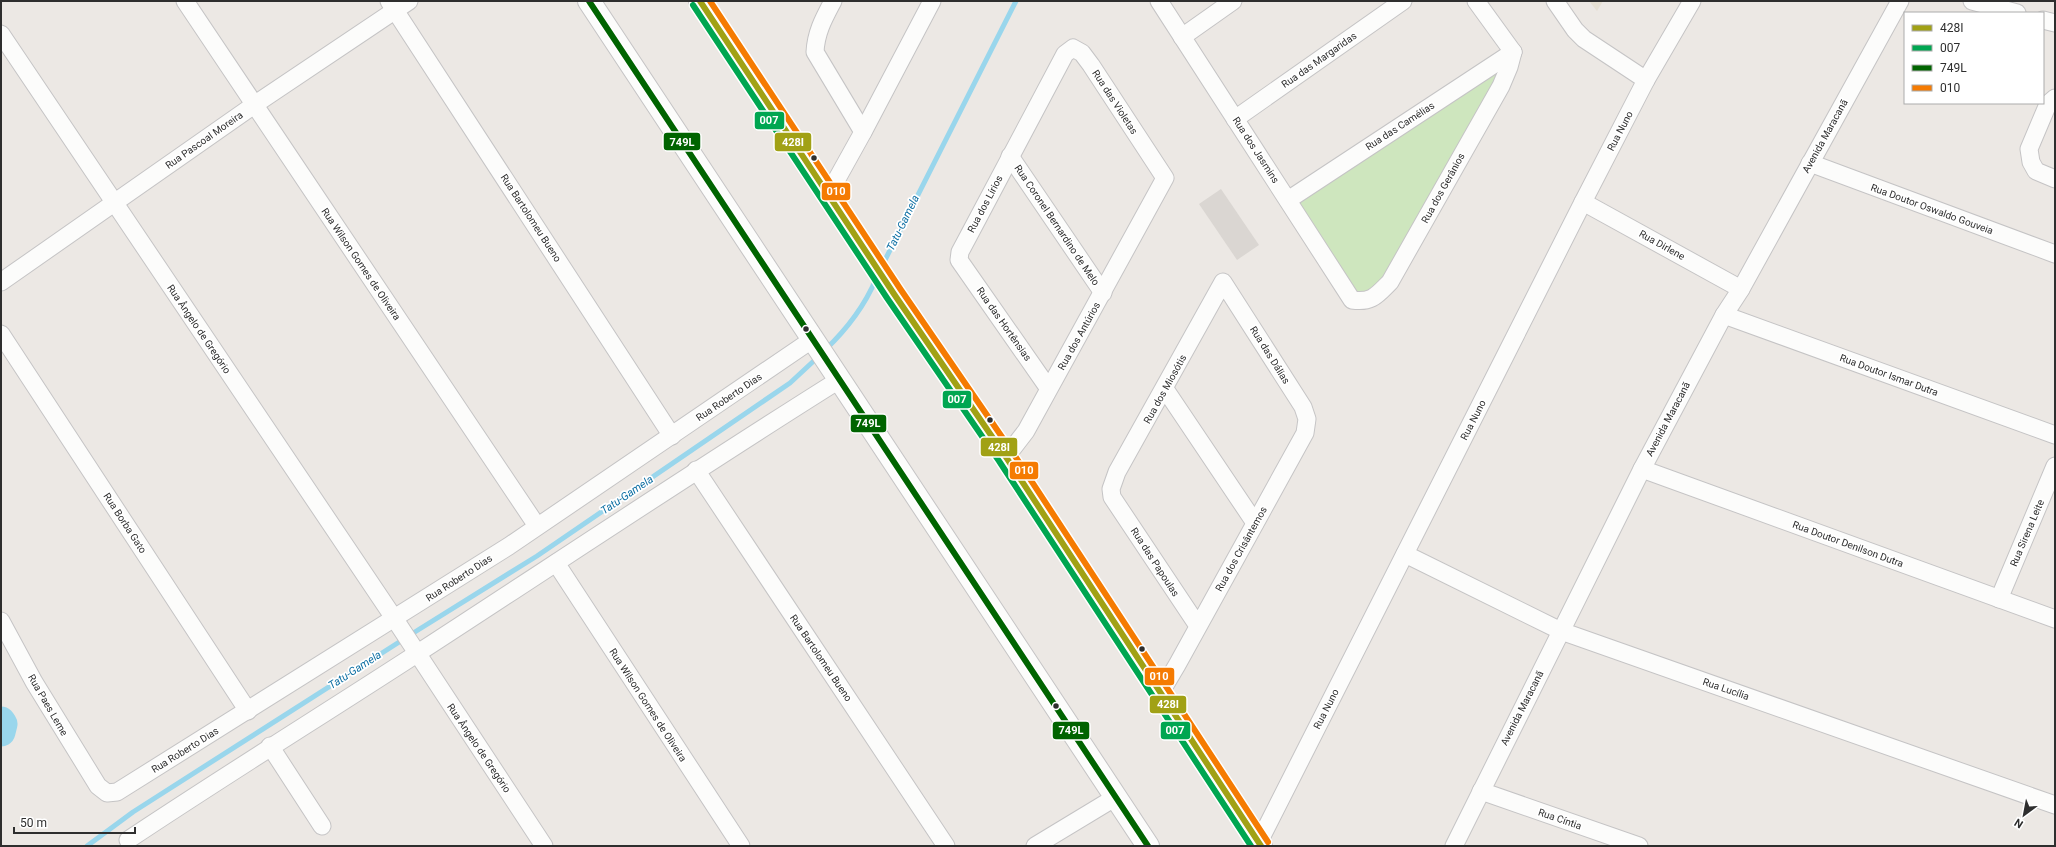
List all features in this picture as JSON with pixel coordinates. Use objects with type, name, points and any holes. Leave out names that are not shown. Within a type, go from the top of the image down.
[{"type":"main road","points":[[589,1],[1148,846]]},
{"type":"main road","points":[[700,1],[865,252],[1006,457],[1260,844]]},
{"type":"street","name":"Rua Wilson Gomes de Oliveira","points":[[185,1],[537,526]]},
{"type":"street","points":[[833,1],[815,40],[815,52],[863,132]]},
{"type":"street","points":[[828,194],[863,132],[932,1]]},
{"type":"street","name":"Rua dos Jasmins","points":[[1159,1],[1352,300]]},
{"type":"street","points":[[1182,37],[1234,1]]},
{"type":"street","name":"Rua das Margaridas","points":[[1235,119],[1403,1]]},
{"type":"street","points":[[1476,1],[1513,52]]},
{"type":"street","points":[[1554,1],[1584,39],[1646,80]]},
{"type":"street","name":"Rua Nuno","points":[[1260,844],[1583,202],[1646,80],[1692,1]]},
{"type":"street","points":[[1972,1],[2013,12]]},
{"type":"street","name":"Avenida Maracanã","points":[[1454,846],[1642,469],[1724,315],[1741,289],[1810,163],[1893,3]]},
{"type":"street","name":"Rua Pascoal Moreira","points":[[1,282],[397,4]]},
{"type":"street","name":"Rua Bartolomeu Bueno","points":[[397,4],[672,436]]},
{"type":"street","points":[[2044,20],[2055,23]]},
{"type":"street","name":"Rua Ângelo de Gregório","points":[[1,34],[397,621],[415,652],[544,846]]},
{"type":"street","name":"Rua das Violetas","points":[[1060,64],[1065,54],[1073,48],[1082,54],[1165,178]]},
{"type":"street","name":"Rua das Camélias","points":[[1288,200],[1513,52]]},
{"type":"street","name":"Rua dos Gerânios","points":[[1352,300],[1365,302],[1376,296],[1390,282],[1501,86],[1509,67],[1513,52]]},
{"type":"street","name":"Rua dos Lírios","points":[[959,260],[960,252],[1060,64]]},
{"type":"street","points":[[2055,98],[2048,104],[2029,149],[2031,162],[2036,171],[2055,179]]},
{"type":"street","name":"Rua Coronel Bernardino de Melo","points":[[1010,156],[1103,293]]},
{"type":"street","name":"Rua Doutor Oswaldo Gouveia","points":[[1810,163],[2055,254]]},
{"type":"street","name":"Rua dos Antúrios","points":[[1006,457],[1026,431],[1050,389],[1165,178]]},
{"type":"street","name":"Rua Dirlene","points":[[1583,202],[1741,289]]},
{"type":"street","name":"Rua das Hortênsias","points":[[959,260],[1050,389]]},
{"type":"street","name":"Rua dos Miosótis","points":[[1112,497],[1111,489],[1117,472],[1224,282]]},
{"type":"street","name":"Rua das Dálias","points":[[1224,282],[1303,407],[1307,419],[1305,432]]},
{"type":"street","name":"Rua Doutor Ismar Dutra","points":[[1724,315],[2055,435]]},
{"type":"street","name":"Rua Borba Gato","points":[[1,334],[248,712]]},
{"type":"street","name":"Rua Roberto Dias","points":[[98,786],[107,793],[117,792],[397,621],[672,436],[815,343]]},
{"type":"street","points":[[128,840],[415,652],[556,563],[837,377]]},
{"type":"street","points":[[1165,388],[1255,523]]},
{"type":"street","name":"Rua dos Crisântemos","points":[[1161,692],[1305,432]]},
{"type":"street","name":"Rua Sirena Leite","points":[[2000,599],[2055,466]]},
{"type":"street","name":"Rua Doutor Denilson Dutra","points":[[1642,469],[2055,619]]},
{"type":"street","name":"Rua Bartolomeu Bueno","points":[[696,470],[946,846]]},
{"type":"street","name":"Rua das Papoulas","points":[[1112,497],[1198,626]]},
{"type":"street","name":"Rua Lucília","points":[[1405,554],[1561,631],[2055,805]]},
{"type":"street","name":"Rua Wilson Gomes de Oliveira","points":[[556,563],[741,846]]},
{"type":"street","name":"Rua Paes Leme","points":[[1,621],[38,689],[98,786]]},
{"type":"street","points":[[270,746],[322,826]]},
{"type":"street","name":"Rua Cíntia","points":[[1481,791],[1639,846]]},
{"type":"street","points":[[1035,846],[1116,798]]},
{"type":"shaded area","points":[[1589,1],[1603,1],[1597,11]]},
{"type":"shaded area","points":[[1221,189],[1259,245],[1237,260],[1199,204]]},
{"type":"green space","points":[[1511,60],[1375,291],[1352,300],[1292,202]]},
{"type":"waterway","name":"Tatu-Gamela","points":[[882,266],[1016,1]]},
{"type":"waterway","name":"Tatu-Gamela","points":[[825,350],[854,317],[872,289],[876,279]]},
{"type":"waterway","name":"Tatu-Gamela","points":[[87,846],[133,812],[537,556],[790,383],[818,357]]},
{"type":"waterway","points":[[1,721],[3,724],[1,732]]},
{"type":"transit line","name":"749L","points":[[589,1],[1148,846]]},
{"type":"transit line","name":"428I","points":[[700,1],[894,294],[1006,457],[1261,846]]},
{"type":"transit line","name":"010","points":[[710,1],[901,290],[1013,453],[1268,842]]},
{"type":"transit line","name":"007","points":[[693,5],[887,298],[999,461],[1251,846]]}]
